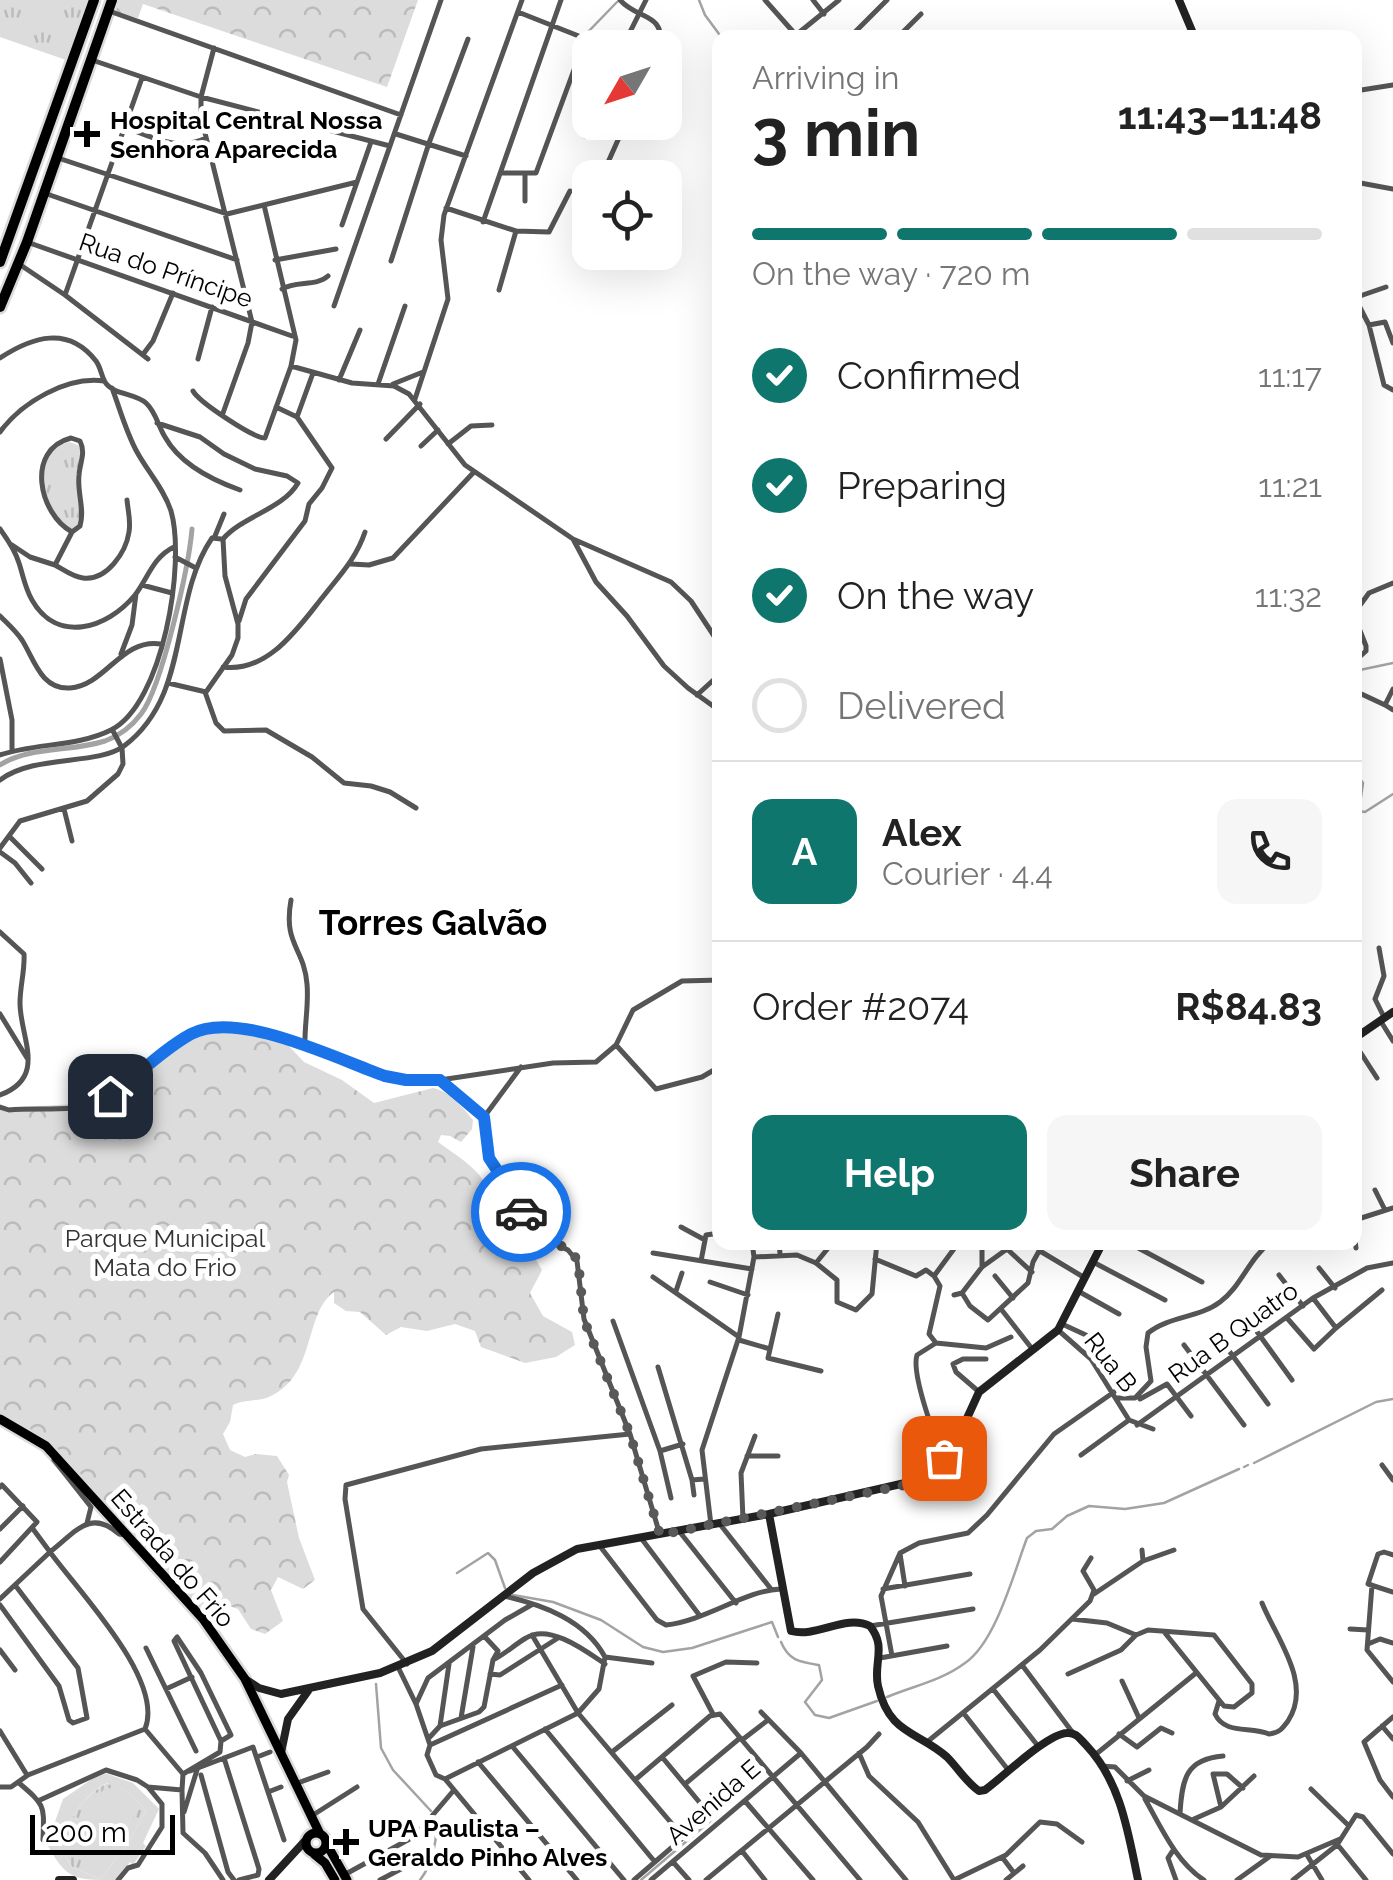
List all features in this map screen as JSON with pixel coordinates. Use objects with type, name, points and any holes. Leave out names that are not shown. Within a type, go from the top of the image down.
[{"type":"highway","points":[[0,262],[94,0]]},
{"type":"highway","points":[[0,307],[6,282],[28,242],[111,5]]},
{"type":"main road","points":[[1182,1],[1192,30]]},
{"type":"main road","points":[[1362,1035],[1386,1016]]},
{"type":"main road","points":[[245,1679],[273,1693],[308,1691],[402,1666],[432,1651],[554,1559],[600,1544],[915,1483],[935,1473],[948,1462],[978,1393],[1060,1327],[1099,1250]]},
{"type":"main road","name":"Estrada do Frio","points":[[0,1419],[49,1449],[203,1620],[245,1679],[276,1753],[304,1803]]},
{"type":"main road","points":[[769,1514],[776,1589],[794,1633],[868,1624],[881,1648],[877,1681],[885,1703],[903,1731],[944,1755],[979,1791],[1040,1748],[1063,1734],[1073,1733],[1095,1754],[1119,1797],[1138,1880]]},
{"type":"main road","points":[[276,1753],[288,1719],[308,1691]]},
{"type":"main road","points":[[304,1803],[342,1878]]},
{"type":"main road","points":[[304,1803],[309,1826],[306,1840],[312,1853],[342,1878]]},
{"type":"main road","points":[[270,1880],[314,1833],[323,1839]]},
{"type":"main road","points":[[294,1856],[322,1852],[323,1839]]},
{"type":"main road","points":[[61,1880],[73,1880]]},
{"type":"street","points":[[334,306],[442,0]]},
{"type":"street","points":[[386,438],[418,402],[423,372],[448,299],[441,240],[446,208],[522,0]]},
{"type":"street","points":[[483,222],[561,0]]},
{"type":"street","points":[[620,0],[654,20],[661,30]]},
{"type":"street","points":[[631,30],[646,0]]},
{"type":"street","points":[[766,0],[792,30]]},
{"type":"street","points":[[813,0],[824,14]]},
{"type":"street","points":[[804,30],[840,0]]},
{"type":"street","points":[[857,30],[887,0]]},
{"type":"street","points":[[111,5],[214,48],[401,115]]},
{"type":"street","points":[[518,12],[572,35]]},
{"type":"street","points":[[906,30],[921,14]]},
{"type":"street","points":[[391,261],[468,39]]},
{"type":"street","points":[[214,48],[201,97],[206,138],[252,322],[223,413]]},
{"type":"street","points":[[92,60],[201,97],[390,146]]},
{"type":"street","points":[[500,172],[535,174],[572,75]]},
{"type":"street","points":[[65,295],[142,78]]},
{"type":"street","points":[[1362,89],[1393,85]]},
{"type":"street","points":[[125,127],[181,146],[206,138]]},
{"type":"street","points":[[396,134],[466,156]]},
{"type":"street","points":[[342,225],[372,142]]},
{"type":"street","points":[[58,157],[228,214],[357,182]]},
{"type":"street","points":[[525,174],[525,200]]},
{"type":"street","points":[[1362,183],[1393,190]]},
{"type":"street","points":[[446,208],[516,232],[551,231],[570,192]]},
{"type":"street","points":[[44,193],[237,260]]},
{"type":"street","points":[[193,390],[203,404],[223,413],[256,438],[264,438],[296,342],[264,205]]},
{"type":"street","points":[[499,290],[516,232]]},
{"type":"street","name":"Rua do Príncipe","points":[[28,242],[292,336]]},
{"type":"street","points":[[275,260],[336,249]]},
{"type":"street","points":[[19,264],[145,357],[173,293]]},
{"type":"street","points":[[282,289],[322,281],[328,276]]},
{"type":"street","points":[[1362,296],[1386,287]]},
{"type":"street","points":[[378,384],[405,306]]},
{"type":"street","points":[[198,359],[212,308]]},
{"type":"street","points":[[1362,310],[1384,385],[1393,390]]},
{"type":"street","points":[[1369,325],[1385,322],[1393,342]]},
{"type":"street","points":[[339,380],[360,330]]},
{"type":"street","points":[[0,358],[32,340],[58,337],[90,354],[103,371],[104,381]]},
{"type":"street","points":[[291,366],[339,380],[390,385],[423,372]]},
{"type":"street","points":[[296,417],[313,373]]},
{"type":"street","points":[[0,432],[24,408],[60,387],[82,379],[104,381],[147,404],[180,457],[215,480],[240,490]]},
{"type":"street","points":[[390,385],[418,402],[474,472],[572,538],[670,582],[691,601],[712,634]]},
{"type":"street","points":[[0,755],[115,734],[141,700],[161,644],[178,558],[171,512],[130,438],[112,388]]},
{"type":"street","points":[[238,624],[246,599],[305,522],[309,504],[332,468],[296,417],[276,407]]},
{"type":"street","points":[[0,780],[24,767],[122,748],[152,716],[168,682],[184,626],[191,566],[219,538],[298,486],[292,477],[264,473],[224,454],[200,437],[158,422]]},
{"type":"street","points":[[448,444],[471,426],[492,425]]},
{"type":"street","points":[[422,446],[438,430]]},
{"type":"street","points":[[55,565],[83,520],[78,478],[84,449],[80,441],[71,438],[58,443],[48,454],[41,483],[54,517],[72,532]]},
{"type":"street","points":[[351,564],[369,565],[394,558],[474,472]]},
{"type":"street","points":[[12,545],[76,577],[88,579],[102,574],[121,553],[129,534],[126,500]]},
{"type":"street","points":[[205,692],[238,638],[219,538],[224,514]]},
{"type":"street","points":[[0,529],[12,545],[32,599],[40,612],[58,625],[79,629],[91,626],[115,613],[136,594]]},
{"type":"street","points":[[223,667],[246,666],[280,647],[351,564],[366,532]]},
{"type":"street","points":[[572,538],[596,582],[664,666],[712,705]]},
{"type":"street","points":[[119,658],[132,626],[136,594],[160,556],[174,547]]},
{"type":"street","points":[[178,558],[191,566]]},
{"type":"street","points":[[1362,604],[1369,593],[1393,583]]},
{"type":"street","points":[[141,584],[172,593]]},
{"type":"street","points":[[229,588],[246,599]]},
{"type":"street","points":[[0,616],[23,642],[38,672],[54,685],[73,688],[140,644],[161,644]]},
{"type":"street","points":[[0,659],[12,720],[12,750]]},
{"type":"street","points":[[697,695],[712,681]]},
{"type":"street","points":[[168,682],[205,692]]},
{"type":"street","points":[[1385,705],[1393,689]]},
{"type":"street","points":[[205,692],[216,723],[224,731],[266,730],[312,757],[344,783],[390,792],[416,808]]},
{"type":"street","points":[[1362,694],[1393,710]]},
{"type":"street","points":[[31,883],[0,850],[20,821],[87,802],[118,774],[123,764],[122,748],[115,734]]},
{"type":"street","points":[[64,809],[72,841]]},
{"type":"street","points":[[8,836],[42,869]]},
{"type":"street","points":[[291,900],[288,931],[308,987],[305,1048]]},
{"type":"street","points":[[0,932],[24,954],[20,1008],[29,1060],[23,1077],[0,1096]]},
{"type":"street","points":[[1379,948],[1384,976],[1375,999],[1386,1016],[1393,1040]]},
{"type":"street","points":[[0,1107],[9,1110],[92,1105],[110,1096],[190,1035],[217,1026],[252,1029],[406,1080],[440,1080],[521,1067],[596,1062],[616,1046],[634,1010],[682,981],[712,980]]},
{"type":"street","points":[[0,1014],[29,1060]]},
{"type":"street","points":[[616,1046],[656,1090],[712,1071]]},
{"type":"street","points":[[1362,1052],[1378,1078]]},
{"type":"street","points":[[484,1117],[521,1067]]},
{"type":"street","points":[[440,1080],[484,1117],[489,1158],[528,1224],[578,1260],[584,1320],[630,1434],[660,1535]]},
{"type":"street","points":[[1362,1218],[1389,1209],[1375,1190]]},
{"type":"street","points":[[681,1226],[705,1240]]},
{"type":"street","points":[[701,1261],[707,1234],[712,1234]]},
{"type":"street","points":[[600,1544],[657,1620],[674,1624],[776,1589],[715,1524],[704,1479],[702,1450],[738,1338],[753,1250]]},
{"type":"street","points":[[780,1250],[780,1254]]},
{"type":"street","points":[[816,1263],[827,1250]]},
{"type":"street","points":[[754,1257],[797,1255],[816,1263],[837,1280],[837,1302],[854,1310],[872,1294],[877,1250]]},
{"type":"street","points":[[934,1276],[952,1250]]},
{"type":"street","points":[[982,1250],[982,1267]]},
{"type":"street","points":[[1032,1272],[1009,1250],[982,1267],[958,1294],[988,1320],[1028,1283],[1032,1272],[1039,1250],[1084,1278]]},
{"type":"street","points":[[1142,1250],[1202,1282]]},
{"type":"street","points":[[1136,1398],[1152,1376],[1146,1347],[1148,1333],[1164,1322],[1217,1304],[1261,1250]]},
{"type":"street","points":[[654,1253],[752,1269]]},
{"type":"street","points":[[876,1260],[916,1276],[927,1270],[934,1276],[939,1290],[928,1334],[936,1343]]},
{"type":"street","points":[[1093,1262],[1165,1300]]},
{"type":"street","name":"Rua B Quatro","points":[[1137,1425],[1313,1298],[1367,1268],[1393,1263]]},
{"type":"street","points":[[1319,1268],[1335,1288]]},
{"type":"street","points":[[676,1292],[682,1273]]},
{"type":"street","points":[[1279,1275],[1302,1306]]},
{"type":"street","points":[[995,1276],[1012,1298]]},
{"type":"street","points":[[653,1277],[738,1338],[770,1349]]},
{"type":"street","points":[[710,1282],[748,1295]]},
{"type":"street","points":[[1286,1318],[1314,1349],[1382,1290]]},
{"type":"street","points":[[1078,1292],[1119,1314]]},
{"type":"street","points":[[1313,1298],[1336,1328]]},
{"type":"street","points":[[1000,1308],[1033,1350]]},
{"type":"street","points":[[778,1314],[768,1358],[821,1371]]},
{"type":"street","points":[[613,1321],[660,1450],[671,1498]]},
{"type":"street","points":[[1250,1322],[1292,1380]]},
{"type":"street","points":[[1060,1327],[1092,1340],[1096,1347],[1091,1359]]},
{"type":"street","name":"Rua B","points":[[1060,1327],[1091,1359],[1130,1420]]},
{"type":"street","points":[[1216,1333],[1268,1404]]},
{"type":"street","points":[[948,1462],[925,1409],[914,1365],[920,1351],[936,1343],[986,1348],[1011,1337]]},
{"type":"street","points":[[1184,1345],[1244,1426]]},
{"type":"street","points":[[978,1393],[953,1364],[963,1359],[986,1359]]},
{"type":"street","points":[[658,1366],[683,1444],[694,1495]]},
{"type":"street","points":[[892,1656],[883,1590],[900,1553],[968,1533],[1054,1434],[1116,1395],[1144,1398],[1167,1384],[1191,1416]]},
{"type":"street","points":[[1081,1455],[1130,1420],[1153,1429]]},
{"type":"street","points":[[918,1431],[935,1473]]},
{"type":"street","points":[[429,1742],[402,1666],[363,1608],[344,1488],[387,1472],[481,1450],[630,1434]]},
{"type":"street","points":[[743,1518],[741,1473],[755,1436]]},
{"type":"street","points":[[660,1450],[683,1444]]},
{"type":"street","points":[[49,1449],[57,1467],[91,1507],[87,1523]]},
{"type":"street","points":[[747,1456],[778,1456]]},
{"type":"street","points":[[1382,1465],[1393,1480]]},
{"type":"street","points":[[692,1480],[704,1479]]},
{"type":"street","points":[[0,1487],[37,1519],[33,1529],[0,1562]]},
{"type":"street","points":[[0,1529],[23,1506]]},
{"type":"street","points":[[15,1585],[82,1674],[87,1718],[69,1720],[59,1686],[0,1602],[15,1585],[50,1552],[87,1523],[105,1522],[119,1534],[129,1535]]},
{"type":"street","points":[[33,1529],[133,1664],[148,1698],[145,1729],[183,1774],[183,1833],[223,1880]]},
{"type":"street","points":[[679,1531],[737,1603]]},
{"type":"street","points":[[641,1538],[700,1616]]},
{"type":"street","points":[[1142,1550],[1143,1561]]},
{"type":"street","points":[[925,1744],[1022,1665],[1094,1594],[1143,1561],[1174,1550]]},
{"type":"street","points":[[1390,1552],[1378,1554],[1370,1585],[1368,1644],[1370,1656],[1393,1682]]},
{"type":"street","points":[[900,1553],[906,1586]]},
{"type":"street","points":[[1091,1558],[1083,1572],[1094,1594]]},
{"type":"street","points":[[883,1590],[970,1574]]},
{"type":"street","points":[[1370,1585],[1393,1592]]},
{"type":"street","points":[[504,1596],[534,1603],[576,1626],[605,1661]]},
{"type":"street","points":[[1219,1701],[1215,1714],[1220,1724],[1256,1728],[1270,1734],[1282,1729],[1295,1708],[1298,1695],[1285,1648],[1262,1602]]},
{"type":"street","points":[[416,1704],[425,1682],[505,1620],[534,1603]]},
{"type":"street","points":[[868,1624],[973,1609]]},
{"type":"street","points":[[1072,1619],[1107,1623],[1136,1635]]},
{"type":"street","points":[[1350,1629],[1368,1630]]},
{"type":"street","points":[[1068,1674],[1121,1650],[1144,1630],[1214,1635],[1252,1687],[1250,1696],[1230,1708],[1219,1701],[1165,1632]]},
{"type":"street","points":[[493,1660],[532,1634],[546,1634],[605,1661],[652,1662]]},
{"type":"street","points":[[532,1634],[578,1713],[684,1838]]},
{"type":"street","points":[[183,1774],[220,1752],[222,1741],[174,1641],[177,1637],[230,1733],[222,1741]]},
{"type":"street","points":[[440,1726],[484,1707],[498,1651],[485,1637]]},
{"type":"street","points":[[490,1674],[500,1675],[558,1638]]},
{"type":"street","points":[[1368,1644],[1380,1639],[1393,1643]]},
{"type":"street","points":[[880,1658],[947,1646]]},
{"type":"street","points":[[461,1718],[473,1647]]},
{"type":"street","points":[[146,1648],[196,1751]]},
{"type":"street","points":[[0,1650],[15,1670]]},
{"type":"street","points":[[448,1664],[440,1726],[426,1752],[438,1778],[445,1779],[578,1713],[598,1690],[605,1661]]},
{"type":"street","points":[[713,1714],[693,1676],[726,1662],[757,1663]]},
{"type":"street","points":[[1022,1665],[1073,1733]]},
{"type":"street","points":[[1095,1754],[1196,1673]]},
{"type":"street","points":[[166,1689],[192,1677]]},
{"type":"street","points":[[1122,1681],[1140,1718]]},
{"type":"street","points":[[429,1742],[562,1685]]},
{"type":"street","points":[[993,1690],[1040,1748]]},
{"type":"street","points":[[611,1753],[672,1705]]},
{"type":"street","points":[[760,1712],[801,1753],[906,1880]]},
{"type":"street","points":[[713,1714],[723,1716],[860,1880]]},
{"type":"street","points":[[636,1780],[713,1714]]},
{"type":"street","points":[[964,1714],[1009,1771]]},
{"type":"street","points":[[1393,1717],[1365,1739],[1364,1746],[1393,1797]]},
{"type":"street","points":[[685,1784],[768,1720]]},
{"type":"street","points":[[1382,1726],[1393,1739]]},
{"type":"street","points":[[1118,1734],[1137,1747],[1161,1728],[1172,1733]]},
{"type":"street","points":[[0,1787],[145,1729]]},
{"type":"street","points":[[545,1730],[656,1862]]},
{"type":"street","points":[[0,1731],[28,1775]]},
{"type":"street","points":[[706,1880],[716,1877],[741,1851],[879,1734]]},
{"type":"street","points":[[183,1774],[199,1772],[253,1746],[284,1840]]},
{"type":"street","points":[[512,1746],[624,1880]]},
{"type":"street","points":[[257,1758],[276,1753]]},
{"type":"street","name":"Avenida E","points":[[651,1880],[801,1753]]},
{"type":"street","points":[[859,1753],[869,1776],[918,1822],[954,1880],[1002,1857],[1040,1822],[1057,1824],[1082,1842]]},
{"type":"street","points":[[1180,1813],[1182,1788],[1192,1766],[1203,1759],[1223,1756]]},
{"type":"street","points":[[662,1757],[710,1815]]},
{"type":"street","points":[[199,1772],[228,1872],[236,1880],[258,1875],[224,1758]]},
{"type":"street","points":[[478,1762],[577,1880]]},
{"type":"street","points":[[1102,1766],[1115,1767],[1144,1796],[1269,1857],[1307,1855],[1337,1842]]},
{"type":"street","name":"Avenida E","points":[[634,1880],[765,1767]]},
{"type":"street","points":[[40,1800],[106,1770],[148,1787],[162,1804],[162,1827],[138,1865],[128,1868],[118,1880]]},
{"type":"street","points":[[1127,1781],[1149,1770]]},
{"type":"street","points":[[182,1814],[199,1772]]},
{"type":"street","points":[[295,1784],[328,1772]]},
{"type":"street","points":[[1222,1807],[1213,1774],[1228,1774],[1242,1788]]},
{"type":"street","points":[[1194,1819],[1222,1807],[1254,1776]]},
{"type":"street","points":[[445,1779],[529,1880]]},
{"type":"street","points":[[18,1783],[40,1800],[46,1816],[42,1840]]},
{"type":"street","points":[[148,1787],[182,1790]]},
{"type":"street","points":[[313,1815],[357,1787]]},
{"type":"street","points":[[268,1792],[282,1788]]},
{"type":"street","points":[[1311,1789],[1348,1825]]},
{"type":"street","points":[[342,1878],[415,1836],[454,1790]]},
{"type":"street","points":[[1144,1796],[1174,1849],[1192,1872],[1204,1880]]},
{"type":"street","points":[[745,1800],[813,1880]]},
{"type":"street","points":[[1294,1880],[1337,1842],[1356,1815],[1363,1816],[1393,1854]]},
{"type":"street","points":[[1337,1842],[1366,1880]]},
{"type":"street","points":[[1174,1849],[1168,1858],[1176,1880]]},
{"type":"street","points":[[741,1851],[766,1880]]},
{"type":"street","points":[[1307,1855],[1322,1880]]},
{"type":"street","points":[[1002,1857],[1014,1873]]},
{"type":"street","points":[[1239,1880],[1269,1857]]},
{"type":"street","points":[[674,1862],[689,1880]]},
{"type":"street","points":[[1006,1880],[1023,1866]]},
{"type":"street","points":[[380,1880],[401,1869]]},
{"type":"green space","points":[[0,0],[87,0],[66,60],[0,37]]},
{"type":"green space","points":[[117,0],[418,0],[387,87],[143,4],[138,18],[113,12]]},
{"type":"green space","points":[[70,442],[82,447],[76,477],[78,527],[72,531],[53,513],[44,476],[50,454]]},
{"type":"green space","name":"Parque Municipal Mata do Frio","points":[[230,1026],[285,1042],[304,1062],[342,1080],[374,1103],[433,1088],[455,1101],[473,1120],[472,1129],[461,1142],[441,1135],[438,1142],[481,1177],[489,1193],[487,1217],[515,1233],[530,1250],[542,1270],[530,1293],[543,1316],[572,1332],[575,1345],[556,1357],[525,1363],[481,1347],[475,1331],[455,1324],[427,1331],[401,1327],[386,1335],[360,1312],[346,1311],[334,1303],[334,1292],[318,1314],[296,1374],[271,1396],[233,1405],[223,1434],[230,1450],[245,1457],[277,1456],[289,1475],[287,1482],[299,1538],[315,1580],[303,1589],[278,1577],[271,1590],[283,1621],[265,1634],[251,1629],[238,1609],[213,1600],[203,1611],[67,1461],[43,1440],[0,1414],[0,1108],[96,1103],[182,1039],[200,1030]]},
{"type":"green space","points":[[102,1772],[133,1783],[159,1809],[143,1843],[146,1846],[133,1865],[130,1862],[115,1880],[90,1879],[67,1872],[48,1846],[63,1799]],"holes":[[[108,1783],[131,1794],[146,1811],[125,1848],[100,1879],[72,1867],[57,1843],[85,1800]]]},
{"type":"green space","points":[[109,1783],[131,1794],[146,1811],[125,1848],[100,1879],[72,1867],[57,1843],[86,1800]]},
{"type":"green space","points":[[106,1786],[139,1809],[99,1866],[66,1843]]},
{"type":"waterway","points":[[699,0],[716,30]]},
{"type":"waterway","points":[[590,30],[617,2]]},
{"type":"waterway","points":[[0,765],[37,752],[105,741],[137,718],[149,700],[166,653],[192,529]]},
{"type":"waterway","points":[[1362,670],[1393,663]]},
{"type":"waterway","points":[[1362,782],[1362,790]]},
{"type":"waterway","points":[[1362,812],[1393,794]]},
{"type":"waterway","points":[[1254,1463],[1376,1402],[1393,1399]]},
{"type":"waterway","points":[[1244,1467],[1248,1465]]},
{"type":"waterway","points":[[887,1697],[946,1674],[976,1653],[1003,1605],[1027,1538],[1036,1531],[1052,1529],[1067,1516],[1089,1506],[1125,1509],[1164,1503],[1239,1469]]},
{"type":"waterway","points":[[457,1573],[488,1553],[495,1560],[505,1588]]},
{"type":"waterway","points":[[513,1595],[553,1602],[601,1620],[643,1647],[663,1652],[692,1648],[772,1622],[778,1637]]},
{"type":"waterway","points":[[781,1642],[796,1660],[819,1665],[822,1680],[805,1702],[815,1715],[829,1718],[877,1701]]},
{"type":"waterway","points":[[376,1684],[381,1748],[393,1770],[431,1811]]},
{"type":"waterway","points":[[641,1880],[715,1817]]},
{"type":"waterway","points":[[420,1880],[434,1851],[435,1819]]},
{"type":"way so far","points":[[521,1212],[534,1230],[578,1260],[584,1320],[630,1434],[660,1535],[915,1483],[941,1470],[948,1462],[944,1458]]},
{"type":"place","name":"Hospital Central Nossa Senhora Aparecida","points":[[87,134]]},
{"type":"place","name":"UPA Paulista – Geraldo Pinho Alves","points":[[346,1842]]},
{"type":"district","name":"Torres Galvão","points":[[433,923]]},
{"type":"route","points":[[110,1096],[190,1035],[217,1026],[252,1029],[385,1076],[440,1080],[484,1117],[489,1158],[521,1212]]}]
